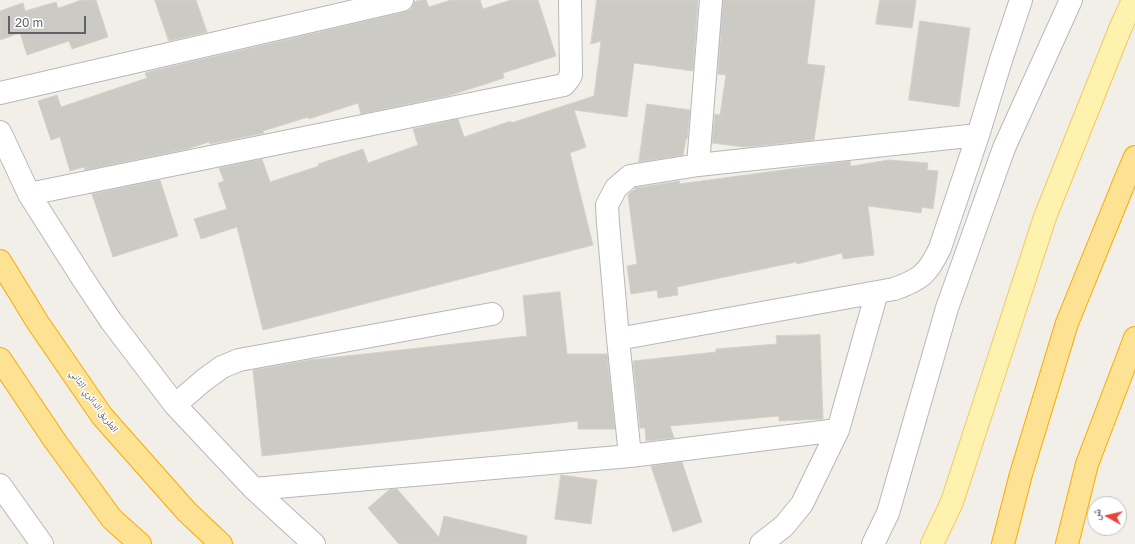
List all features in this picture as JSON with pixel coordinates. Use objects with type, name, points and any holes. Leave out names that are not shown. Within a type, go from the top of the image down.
[{"type":"highway","points":[[1003,544],[1021,474],[1068,323],[1135,157]]},
{"type":"highway","name":"الطريق الدائري الثاني","points":[[0,261],[38,323],[102,416],[186,512],[221,544]]},
{"type":"highway","points":[[1067,544],[1087,464],[1135,338]]},
{"type":"highway","points":[[0,359],[55,441],[130,544]]},
{"type":"highway","points":[[112,519],[140,544]]},
{"type":"main road","points":[[932,544],[952,502],[1045,217],[1133,0]]},
{"type":"street","points":[[0,92],[402,0]]},
{"type":"street","points":[[29,194],[564,84],[571,75],[570,0]]},
{"type":"street","points":[[698,165],[711,0]]},
{"type":"street","points":[[618,339],[894,289],[909,284],[923,275],[933,263],[940,248],[1021,0]]},
{"type":"street","points":[[873,544],[888,513],[947,308],[1004,148],[1071,0]]},
{"type":"street","points":[[0,132],[29,194],[111,321],[175,405],[254,489],[314,544]]},
{"type":"street","points":[[630,456],[618,339],[607,205],[616,188],[630,176],[698,165],[978,135]]},
{"type":"street","points":[[761,544],[784,526],[802,504],[838,430],[877,292]]},
{"type":"street","points":[[175,405],[204,380],[222,367],[239,360],[492,314]]},
{"type":"street","points":[[254,489],[630,456],[838,430]]},
{"type":"street","points":[[0,485],[42,544]]},
{"type":"building","points":[[82,0],[96,0],[108,37],[72,49],[69,41],[27,55],[20,33],[0,40],[0,11],[23,3],[25,11],[56,2],[58,8]]},
{"type":"building","points":[[155,0],[196,0],[207,32],[169,41]]},
{"type":"building","points":[[426,0],[429,7],[451,0],[480,0],[483,9],[511,0],[538,0],[556,56],[503,73],[504,78],[451,95],[361,114],[358,103],[309,119],[308,117],[263,131],[264,133],[210,144],[209,142],[187,149],[85,170],[84,167],[70,171],[60,137],[51,140],[38,101],[57,95],[61,107],[147,78],[145,73],[148,72],[405,12],[411,9],[414,2]]},
{"type":"building","points":[[597,0],[698,0],[693,71],[634,63],[627,117],[574,110],[586,147],[570,153],[593,245],[263,330],[237,227],[201,239],[194,219],[227,209],[218,183],[224,181],[219,168],[262,159],[270,182],[319,166],[318,164],[363,149],[368,163],[418,145],[413,129],[458,119],[464,137],[594,96],[601,41],[591,44]]},
{"type":"building","points":[[723,0],[815,0],[807,64],[825,66],[814,140],[745,147],[712,143],[715,114],[720,115],[726,75],[718,74]]},
{"type":"building","points":[[880,0],[916,0],[912,28],[876,24]]},
{"type":"building","points":[[920,21],[970,28],[959,107],[909,100]]},
{"type":"building","points":[[647,104],[690,110],[687,139],[683,155],[639,162]]},
{"type":"building","points":[[889,160],[928,163],[927,170],[938,171],[933,209],[922,207],[921,213],[868,206],[874,255],[843,259],[842,253],[797,264],[796,262],[677,287],[678,295],[658,298],[657,290],[631,294],[627,266],[637,264],[628,195],[635,190],[635,188],[680,181],[679,184],[850,161],[851,166]]},
{"type":"building","points":[[160,180],[178,236],[113,257],[92,194]]},
{"type":"building","points":[[560,292],[567,354],[607,354],[615,429],[578,429],[578,421],[262,456],[253,370],[310,360],[527,336],[523,296]]},
{"type":"building","points":[[820,335],[823,419],[779,421],[779,416],[670,426],[674,438],[646,441],[645,428],[640,428],[633,361],[716,352],[716,349],[777,344],[776,336]]},
{"type":"building","points":[[682,462],[702,522],[673,532],[651,466]]},
{"type":"building","points":[[561,475],[597,480],[591,524],[555,519]]},
{"type":"building","points":[[397,489],[439,537],[444,516],[527,536],[526,544],[399,544],[368,508],[389,490]]}]
